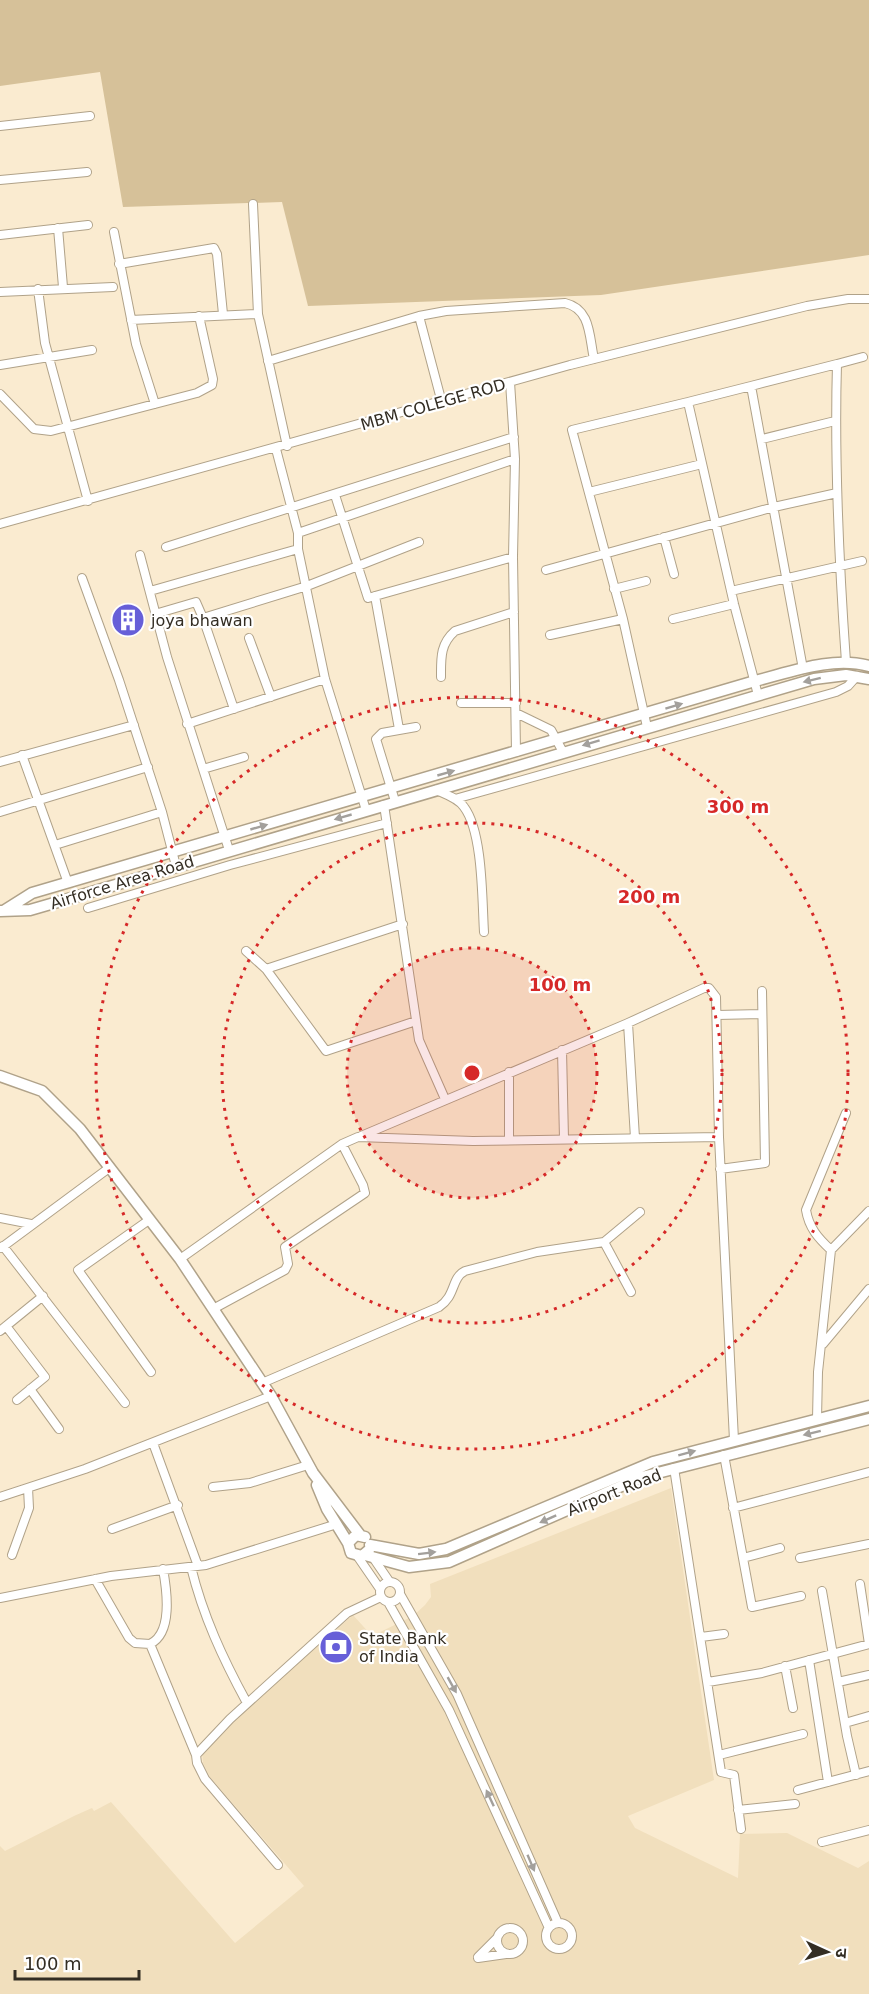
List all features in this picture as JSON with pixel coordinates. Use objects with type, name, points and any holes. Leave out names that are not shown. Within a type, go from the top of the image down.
[{"type":"street","points":[[0,126],[90,116]]},
{"type":"street","points":[[0,180],[87,172]]},
{"type":"street","points":[[253,204],[258,314],[287,446]]},
{"type":"street","points":[[0,235],[88,225]]},
{"type":"street","points":[[58,228],[63,287]]},
{"type":"street","points":[[114,232],[131,320],[154,404]]},
{"type":"street","points":[[119,264],[214,248],[218,254],[223,314]]},
{"type":"street","points":[[0,292],[112,286]]},
{"type":"street","points":[[38,289],[48,356],[88,501]]},
{"type":"street","name":"MBM COLEGE ROD","points":[[0,524],[594,359],[807,306],[869,299]]},
{"type":"street","points":[[268,361],[419,316],[446,311],[565,303],[577,306],[585,314],[594,359]]},
{"type":"street","points":[[131,320],[258,314]]},
{"type":"street","points":[[0,394],[34,429],[51,431],[197,393],[212,385],[213,370],[199,316]]},
{"type":"street","points":[[419,316],[442,403]]},
{"type":"street","points":[[0,365],[92,350]]},
{"type":"street","points":[[647,727],[623,619],[572,430],[863,357]]},
{"type":"street","points":[[837,364],[839,565],[846,662]]},
{"type":"street","points":[[510,382],[515,459],[513,557],[516,752]]},
{"type":"street","points":[[751,386],[803,669]]},
{"type":"street","points":[[688,402],[734,604],[758,695]]},
{"type":"street","points":[[762,439],[836,421]]},
{"type":"street","points":[[166,547],[514,437]]},
{"type":"street","points":[[276,449],[298,533],[298,549],[326,678],[360,798],[366,810]]},
{"type":"street","points":[[298,533],[341,520],[453,478],[515,459]]},
{"type":"street","points":[[589,492],[702,464]]},
{"type":"street","points":[[546,570],[774,507],[837,493]]},
{"type":"street","points":[[335,495],[341,520],[368,598],[513,557]]},
{"type":"street","points":[[664,537],[674,574]]},
{"type":"street","points":[[202,618],[307,586],[418,542]]},
{"type":"street","points":[[150,591],[298,549]]},
{"type":"street","points":[[140,555],[187,724],[225,837],[230,865]]},
{"type":"street","points":[[731,591],[787,576],[862,561]]},
{"type":"street","points":[[82,578],[134,725],[162,812],[176,866]]},
{"type":"street","points":[[614,589],[646,581]]},
{"type":"street","points":[[375,596],[399,729]]},
{"type":"street","points":[[155,614],[196,602],[234,708]]},
{"type":"street","points":[[673,619],[734,604]]},
{"type":"street","points":[[441,677],[441,649],[448,636],[455,631],[514,612]]},
{"type":"street","points":[[550,635],[623,619]]},
{"type":"street","points":[[249,638],[272,697]]},
{"type":"street","points":[[2,910],[32,893],[755,681],[803,669],[846,662],[869,666],[863,677],[836,692],[455,799]]},
{"type":"street","name":"Airforce Area Road","points":[[2,910],[30,909],[814,679],[863,677]]},
{"type":"street","points":[[187,724],[326,678]]},
{"type":"street","points":[[461,703],[516,703]]},
{"type":"street","points":[[724,705],[728,721]]},
{"type":"street","points":[[516,713],[546,726],[558,740],[563,752]]},
{"type":"street","points":[[0,762],[134,725]]},
{"type":"street","points":[[395,801],[376,739],[382,733],[416,726]]},
{"type":"street","points":[[22,755],[68,883]]},
{"type":"street","points":[[203,769],[244,757]]},
{"type":"street","points":[[0,812],[147,767]]},
{"type":"street","points":[[435,789],[455,799],[468,814],[478,848],[484,932]]},
{"type":"street","points":[[384,805],[419,1040],[445,1099]]},
{"type":"street","points":[[55,845],[162,812]]},
{"type":"street","points":[[88,908],[230,865],[387,823]]},
{"type":"street","points":[[266,969],[403,924]]},
{"type":"street","points":[[246,951],[266,969],[326,1051],[416,1021]]},
{"type":"street","points":[[180,1259],[342,1144],[628,1023],[704,988],[714,991],[717,1016],[720,1169],[734,1440]]},
{"type":"street","points":[[720,1169],[765,1163],[762,991]]},
{"type":"street","points":[[717,1016],[762,1014]]},
{"type":"street","points":[[628,1023],[635,1138]]},
{"type":"street","points":[[562,1050],[564,1139]]},
{"type":"street","points":[[509,1072],[509,1140]]},
{"type":"street","points":[[0,1076],[42,1091],[55,1101],[180,1259],[271,1396],[311,1469],[323,1500],[348,1543],[351,1554],[367,1554]]},
{"type":"street","points":[[831,1250],[817,1237],[808,1221],[806,1210],[846,1113]]},
{"type":"street","points":[[358,1137],[509,1140],[719,1137]]},
{"type":"street","points":[[213,1309],[285,1270],[288,1264],[285,1247],[365,1193],[342,1144]]},
{"type":"street","points":[[109,1168],[2,1247],[43,1296],[125,1403]]},
{"type":"street","points":[[817,1419],[818,1372],[823,1344],[831,1250],[869,1211]]},
{"type":"street","points":[[262,1383],[439,1307],[452,1295],[456,1278],[465,1271],[537,1252],[604,1242],[640,1212]]},
{"type":"street","points":[[0,1218],[31,1224]]},
{"type":"street","points":[[149,1220],[78,1270],[152,1372]]},
{"type":"street","points":[[604,1242],[632,1292]]},
{"type":"street","points":[[823,1344],[869,1289]]},
{"type":"street","points":[[16,1400],[45,1377],[3,1328],[43,1296]]},
{"type":"street","points":[[30,1389],[59,1429]]},
{"type":"street","points":[[0,1497],[153,1443],[271,1396]]},
{"type":"street","name":"Airport Road","points":[[367,1554],[419,1554],[446,1549],[653,1462],[869,1406]]},
{"type":"street","name":"Airport Road","points":[[367,1554],[409,1567],[449,1562],[642,1477],[869,1419]]},
{"type":"street","points":[[153,1443],[178,1505],[195,1566],[199,1600],[217,1647],[247,1703]]},
{"type":"street","points":[[724,1455],[752,1607],[801,1596]]},
{"type":"street","points":[[674,1468],[721,1772],[734,1775],[741,1829]]},
{"type":"street","points":[[213,1487],[250,1483],[311,1469]]},
{"type":"street","points":[[311,1469],[360,1535],[367,1538],[367,1554],[383,1596],[449,1710],[549,1928],[548,1942],[556,1948],[566,1947],[572,1934],[567,1925],[558,1923],[549,1928]]},
{"type":"street","points":[[733,1508],[869,1472]]},
{"type":"street","points":[[12,1555],[29,1508],[28,1488]]},
{"type":"street","points":[[112,1529],[178,1505]]},
{"type":"street","points":[[0,1598],[95,1579],[195,1566],[337,1524]]},
{"type":"street","points":[[348,1543],[353,1537],[360,1535]]},
{"type":"street","points":[[800,1558],[869,1544]]},
{"type":"street","points":[[743,1558],[780,1548]]},
{"type":"street","points":[[367,1554],[389,1581],[399,1586],[400,1594],[457,1694],[558,1923]]},
{"type":"street","points":[[95,1579],[129,1638],[135,1644],[150,1644],[158,1640],[163,1632],[166,1597],[163,1569]]},
{"type":"street","points":[[383,1596],[389,1581]]},
{"type":"street","points":[[708,1682],[785,1666],[869,1644],[860,1584]]},
{"type":"street","points":[[822,1591],[856,1775]]},
{"type":"street","points":[[196,1755],[247,1703],[347,1613],[383,1596],[396,1600],[400,1594]]},
{"type":"street","points":[[701,1637],[724,1634]]},
{"type":"street","points":[[150,1644],[205,1779],[278,1865]]},
{"type":"street","points":[[809,1660],[828,1782]]},
{"type":"street","points":[[785,1666],[793,1708]]},
{"type":"street","points":[[838,1682],[869,1675]]},
{"type":"street","points":[[845,1723],[869,1716]]},
{"type":"street","points":[[719,1755],[803,1734]]},
{"type":"street","points":[[798,1790],[869,1771]]},
{"type":"street","points":[[738,1810],[795,1804]]},
{"type":"street","points":[[822,1842],[869,1830]]},
{"type":"street","points":[[509,1928],[521,1935],[523,1940],[520,1950],[478,1958],[497,1938],[503,1930],[509,1928]]},
{"type":"street","points":[[497,1938],[499,1948],[507,1954]]},
{"type":"shaded area","points":[[0,0],[869,0],[869,255],[601,295],[308,306],[282,202],[123,207],[100,72],[0,86]]},
{"type":"shaded area","points":[[671,1488],[714,1780],[628,1816],[635,1828],[738,1878],[740,1834],[787,1833],[858,1868],[869,1861],[869,1994],[0,1994],[0,1846],[5,1851],[74,1816],[92,1808],[94,1811],[111,1802],[235,1943],[304,1886],[210,1777],[203,1763],[202,1751],[353,1615],[372,1636],[413,1616],[431,1597],[430,1584]]},
{"type":"place","name":"joya bhawan","points":[[128,620]]},
{"type":"place","name":"State Bank of India","points":[[336,1647]]}]
